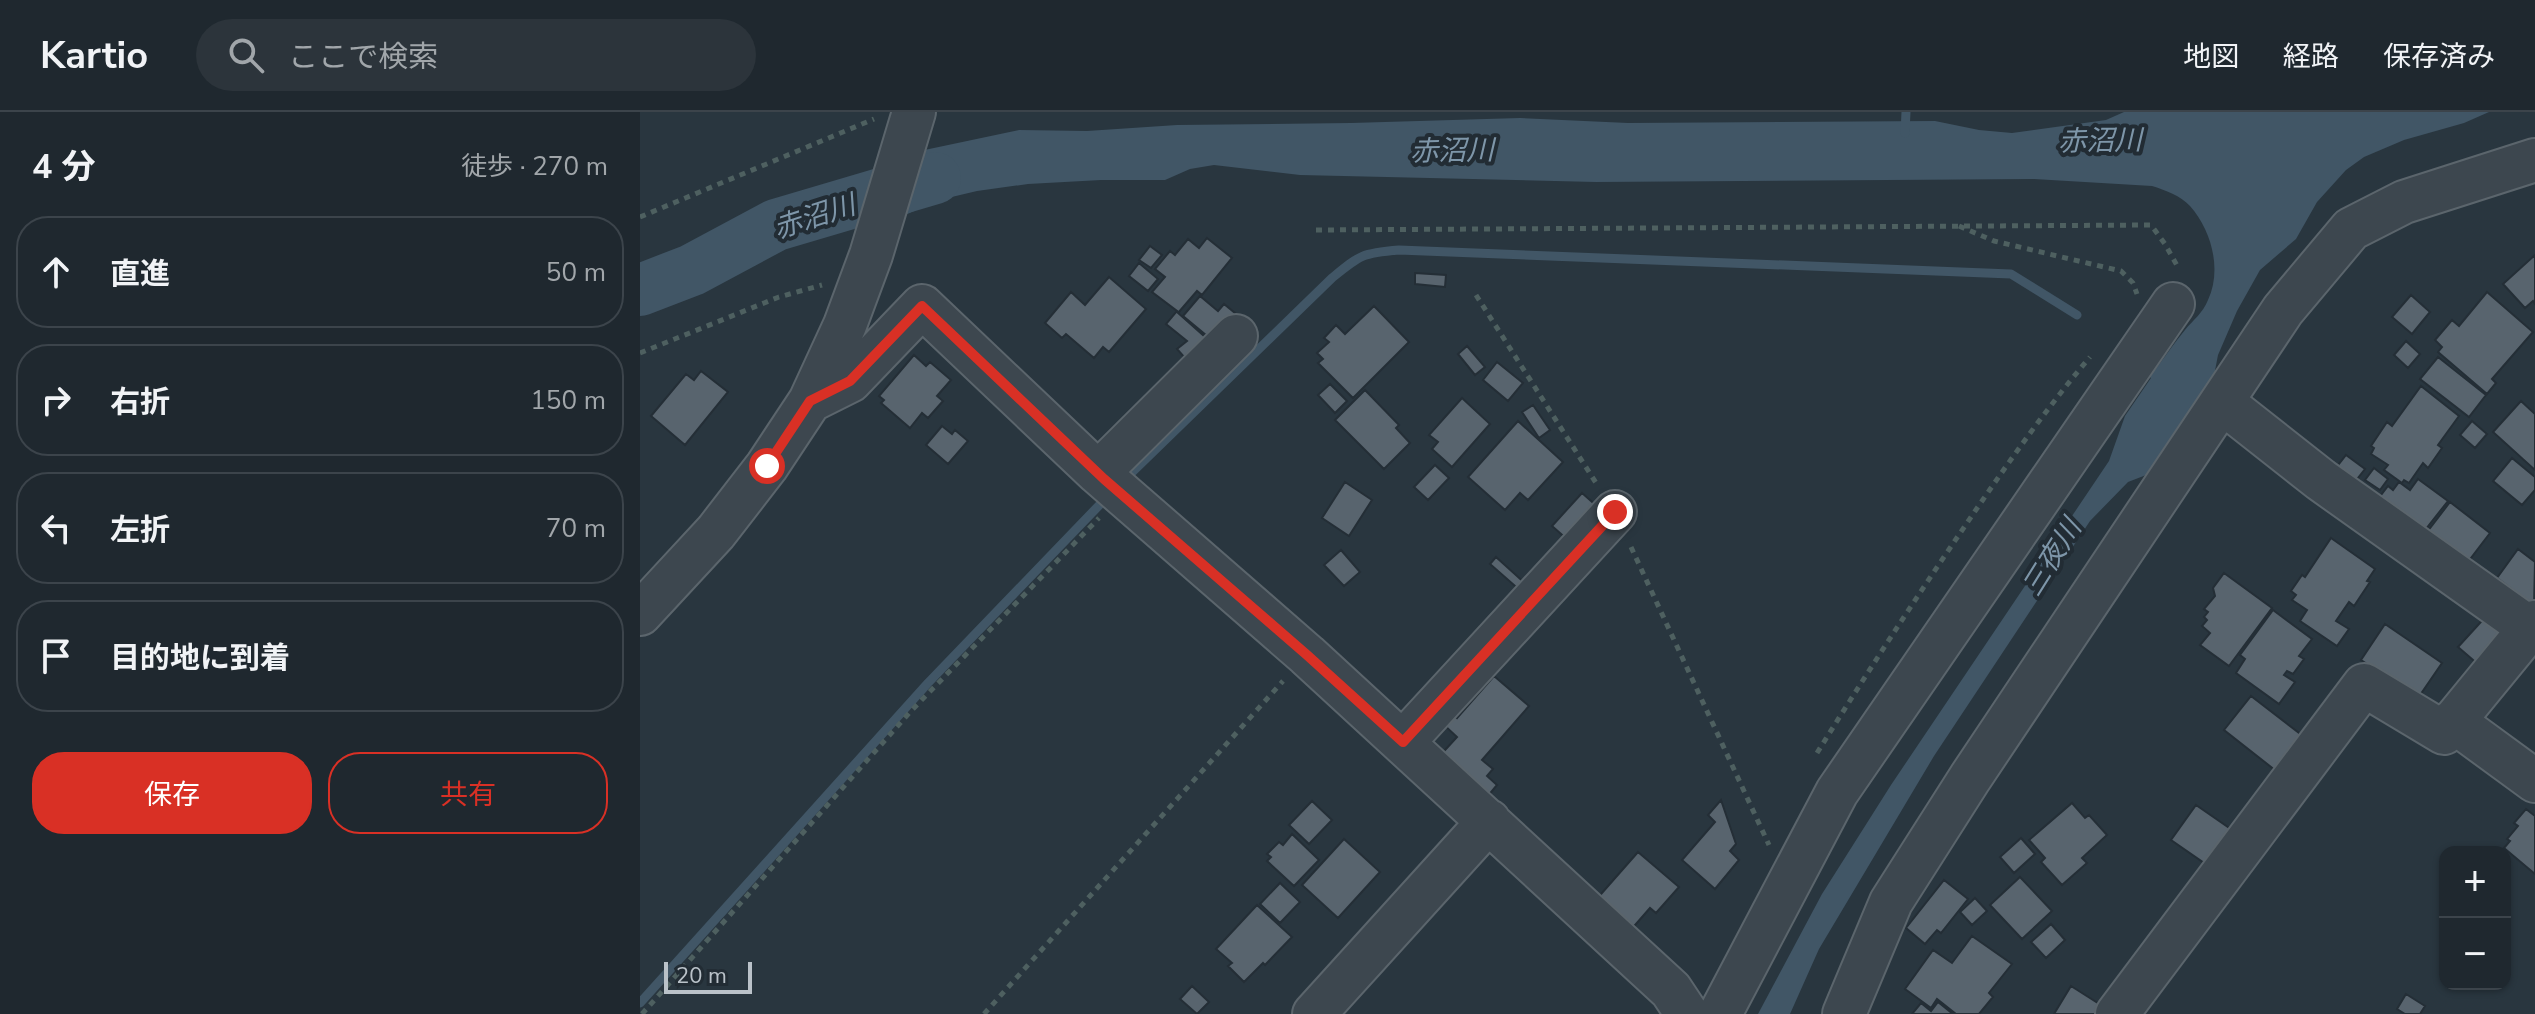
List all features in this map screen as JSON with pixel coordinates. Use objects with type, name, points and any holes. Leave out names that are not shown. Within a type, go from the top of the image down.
[{"type":"street","points":[[640,614],[716,532],[767,466],[810,401],[845,325],[868,264],[900,115]]},
{"type":"street","points":[[1844,1014],[1891,902],[1970,778],[2283,310],[2351,229],[2404,202],[2535,160]]},
{"type":"street","points":[[1720,1014],[1837,792],[2155,300]]},
{"type":"street","points":[[810,401],[850,381],[922,306],[1110,484],[1307,655],[1489,821],[1669,1006]]},
{"type":"street","points":[[1110,484],[1236,336]]},
{"type":"street","points":[[2117,1014],[2364,685],[2444,733],[2533,628],[2321,480],[2222,402]]},
{"type":"street","points":[[1403,742],[1615,512]]},
{"type":"street","points":[[2453,721],[2535,781]]},
{"type":"street","points":[[1314,1014],[1489,821]]},
{"type":"path","points":[[640,217],[900,115]]},
{"type":"path","points":[[1316,230],[1959,226],[2151,225],[2182,275],[2155,300],[2121,271],[1994,241],[1959,226]]},
{"type":"path","points":[[640,353],[868,264]]},
{"type":"path","points":[[1476,295],[1615,512],[1769,845]]},
{"type":"path","points":[[1814,758],[1871,665],[1984,498],[2058,395],[2095,352]]},
{"type":"path","points":[[642,1014],[1110,484]]},
{"type":"path","points":[[984,1014],[1307,655]]},
{"type":"path","points":[[1763,858],[1775,833]]},
{"type":"water","name":"三夜川","points":[[2124,112],[2489,112],[2464,123],[2404,140],[2364,157],[2346,170],[2317,202],[2296,239],[2260,270],[2237,311],[2218,355],[2212,386],[2154,472],[2128,482],[2090,521],[1934,756],[1819,949],[1790,1014],[1758,1014],[1822,894],[1891,785],[2109,461],[2125,416],[2151,378],[2146,373],[2149,367],[2155,370],[2206,305],[2214,276],[2212,251],[2204,227],[2186,202],[2152,186],[2034,179],[1596,182],[1300,175],[1214,165],[1190,169],[1165,180],[1028,184],[977,191],[939,200],[896,219],[915,152],[1019,130],[1087,131],[1177,125],[1520,118],[1628,123],[1935,121],[2012,133],[2106,120]]},
{"type":"building","points":[[1207,238],[1232,258],[1202,295],[1197,291],[1178,313],[1213,344],[1192,366],[1177,349],[1187,341],[1166,324],[1177,311],[1152,292],[1165,277],[1155,269],[1170,251],[1175,255],[1188,239],[1199,248]]},
{"type":"building","points":[[1150,246],[1162,255],[1151,268],[1139,260]]},
{"type":"building","points":[[2535,255],[2535,304],[2533,301],[2525,308],[2503,284]]},
{"type":"building","points":[[1139,263],[1158,279],[1148,291],[1129,276]]},
{"type":"building","points":[[1415,273],[1446,275],[1445,287],[1415,284]]},
{"type":"building","points":[[1109,277],[1146,309],[1109,352],[1103,347],[1094,358],[1066,334],[1062,338],[1045,323],[1071,292],[1085,305]]},
{"type":"building","points":[[2487,292],[2533,332],[2492,379],[2496,383],[2487,394],[2438,352],[2442,347],[2435,340],[2452,320],[2459,326]]},
{"type":"building","points":[[2411,295],[2430,312],[2412,334],[2392,317]]},
{"type":"building","points":[[1200,296],[1218,311],[1224,304],[1241,318],[1218,345],[1183,316]]},
{"type":"building","points":[[1374,306],[1409,342],[1353,398],[1318,363],[1323,359],[1317,353],[1329,342],[1324,338],[1336,325],[1345,334]]},
{"type":"building","points":[[2406,341],[2420,354],[2408,368],[2394,355]]},
{"type":"building","points":[[1467,346],[1485,367],[1475,375],[1458,354]]},
{"type":"building","points":[[914,355],[926,366],[930,362],[951,380],[937,396],[943,401],[928,418],[922,413],[910,428],[881,403],[884,400],[879,396]]},
{"type":"building","points":[[2438,357],[2486,395],[2469,417],[2420,379]]},
{"type":"building","points":[[1497,362],[1523,383],[1508,401],[1483,380]]},
{"type":"building","points":[[701,371],[728,392],[685,445],[651,416],[686,374],[694,380]]},
{"type":"building","points":[[1330,384],[1347,401],[1335,413],[1318,395]]},
{"type":"building","points":[[2421,386],[2459,416],[2438,445],[2442,448],[2428,468],[2423,463],[2409,483],[2404,480],[2402,483],[2384,470],[2388,465],[2371,454],[2374,448],[2371,446],[2387,422],[2392,426]]},
{"type":"building","points":[[1365,390],[1399,425],[1396,428],[1410,443],[1384,469],[1335,420]]},
{"type":"building","points":[[1462,398],[1490,424],[1452,467],[1432,449],[1438,442],[1429,435]]},
{"type":"building","points":[[2521,401],[2535,414],[2535,470],[2493,432]]},
{"type":"building","points":[[1533,405],[1550,430],[1539,438],[1522,412]]},
{"type":"building","points":[[1518,421],[1563,462],[1528,500],[1520,493],[1505,510],[1468,477]]},
{"type":"building","points":[[2472,421],[2487,434],[2475,448],[2460,435]]},
{"type":"building","points":[[942,426],[952,434],[955,430],[968,441],[948,464],[926,445]]},
{"type":"building","points":[[2346,455],[2365,469],[2350,488],[2332,473]]},
{"type":"building","points":[[2512,458],[2535,477],[2535,490],[2522,505],[2493,481]]},
{"type":"building","points":[[1435,465],[1449,478],[1428,500],[1414,487]]},
{"type":"building","points":[[2374,468],[2388,479],[2380,490],[2365,480]]},
{"type":"building","points":[[2418,479],[2448,501],[2418,539],[2378,499],[2388,486],[2393,490],[2399,482],[2410,490]]},
{"type":"building","points":[[1345,482],[1372,500],[1349,536],[1322,518]]},
{"type":"building","points":[[1582,493],[1599,508],[1569,541],[1552,526]]},
{"type":"building","points":[[2450,502],[2490,533],[2461,571],[2421,540]]},
{"type":"building","points":[[2331,538],[2375,569],[2354,606],[2349,602],[2336,621],[2349,629],[2337,646],[2300,621],[2307,610],[2292,600],[2296,595],[2291,591],[2302,575],[2305,577]]},
{"type":"building","points":[[2518,549],[2535,562],[2534,606],[2497,578]]},
{"type":"building","points":[[1341,550],[1360,572],[1344,586],[1324,565]]},
{"type":"building","points":[[1496,557],[1529,587],[1523,593],[1490,564]]},
{"type":"building","points":[[2224,573],[2272,608],[2229,666],[2200,645],[2210,633],[2202,626],[2208,612],[2204,609],[2215,596],[2213,588]]},
{"type":"building","points":[[2273,610],[2312,639],[2299,656],[2304,659],[2293,674],[2287,671],[2284,675],[2295,682],[2279,704],[2236,673],[2245,659],[2240,655]]},
{"type":"building","points":[[2489,613],[2510,631],[2480,666],[2458,647]]},
{"type":"building","points":[[2385,624],[2442,663],[2418,698],[2361,660]]},
{"type":"building","points":[[1494,676],[1529,706],[1482,760],[1493,769],[1487,776],[1497,785],[1483,802],[1435,761],[1457,737],[1443,724],[1452,714],[1457,718]]},
{"type":"building","points":[[2251,696],[2312,743],[2285,778],[2224,730]]},
{"type":"building","points":[[1721,800],[1736,844],[1730,851],[1739,860],[1715,889],[1682,860],[1715,822],[1708,815]]},
{"type":"building","points":[[1312,801],[1332,820],[1309,844],[1289,825]]},
{"type":"building","points":[[2072,803],[2085,818],[2089,815],[2107,835],[2082,858],[2087,863],[2062,885],[2041,862],[2045,858],[2029,840]]},
{"type":"building","points":[[2196,805],[2235,832],[2210,867],[2171,840]]},
{"type":"building","points":[[2526,809],[2535,816],[2535,874],[2511,854],[2511,846],[2506,846],[2510,841],[2507,839],[2518,826],[2514,823]]},
{"type":"building","points":[[1292,834],[1319,860],[1294,886],[1267,861],[1271,857],[1267,854],[1279,842],[1283,845]]},
{"type":"building","points":[[2021,838],[2035,854],[2014,873],[2000,857]]},
{"type":"building","points":[[1344,839],[1380,872],[1338,918],[1302,885]]},
{"type":"building","points":[[1638,852],[1679,887],[1656,913],[1650,908],[1629,932],[1594,902]]},
{"type":"building","points":[[2020,877],[2052,911],[2022,939],[1990,905]]},
{"type":"building","points":[[1944,880],[1968,899],[1941,933],[1937,930],[1925,944],[1906,928]]},
{"type":"building","points":[[1280,883],[1300,902],[1280,923],[1260,904]]},
{"type":"building","points":[[1975,898],[1987,911],[1972,925],[1960,912]]},
{"type":"building","points":[[1257,905],[1292,937],[1244,982],[1228,966],[1232,963],[1216,949]]},
{"type":"building","points":[[2051,924],[2065,940],[2046,958],[2031,942]]},
{"type":"building","points":[[1972,936],[2012,964],[1989,993],[1993,997],[1979,1014],[1956,1014],[1937,999],[1931,1008],[1905,989],[1933,950],[1952,963]]},
{"type":"building","points":[[1192,986],[1209,1002],[1197,1014],[1180,999]]},
{"type":"building","points":[[2071,986],[2104,1007],[2100,1014],[2054,1014]]},
{"type":"building","points":[[2406,994],[2425,1006],[2420,1014],[2405,1014],[2397,1009]]},
{"type":"building","points":[[1938,1002],[1953,1014],[1912,1014],[1921,1003],[1931,1011]]},
{"type":"waterway","points":[[1905,133],[1906,112]]},
{"type":"waterway","name":"赤沼川","points":[[640,290],[692,270],[776,225],[935,178]]},
{"type":"waterway","points":[[1123,481],[1332,278],[1362,256],[1377,252],[1399,250],[2011,274],[2077,315]]},
{"type":"waterway","points":[[640,1003],[928,683],[1110,494]]},
{"type":"route","points":[[767,466],[810,401],[850,381],[922,306],[1104,479],[1403,742],[1615,512]]}]
